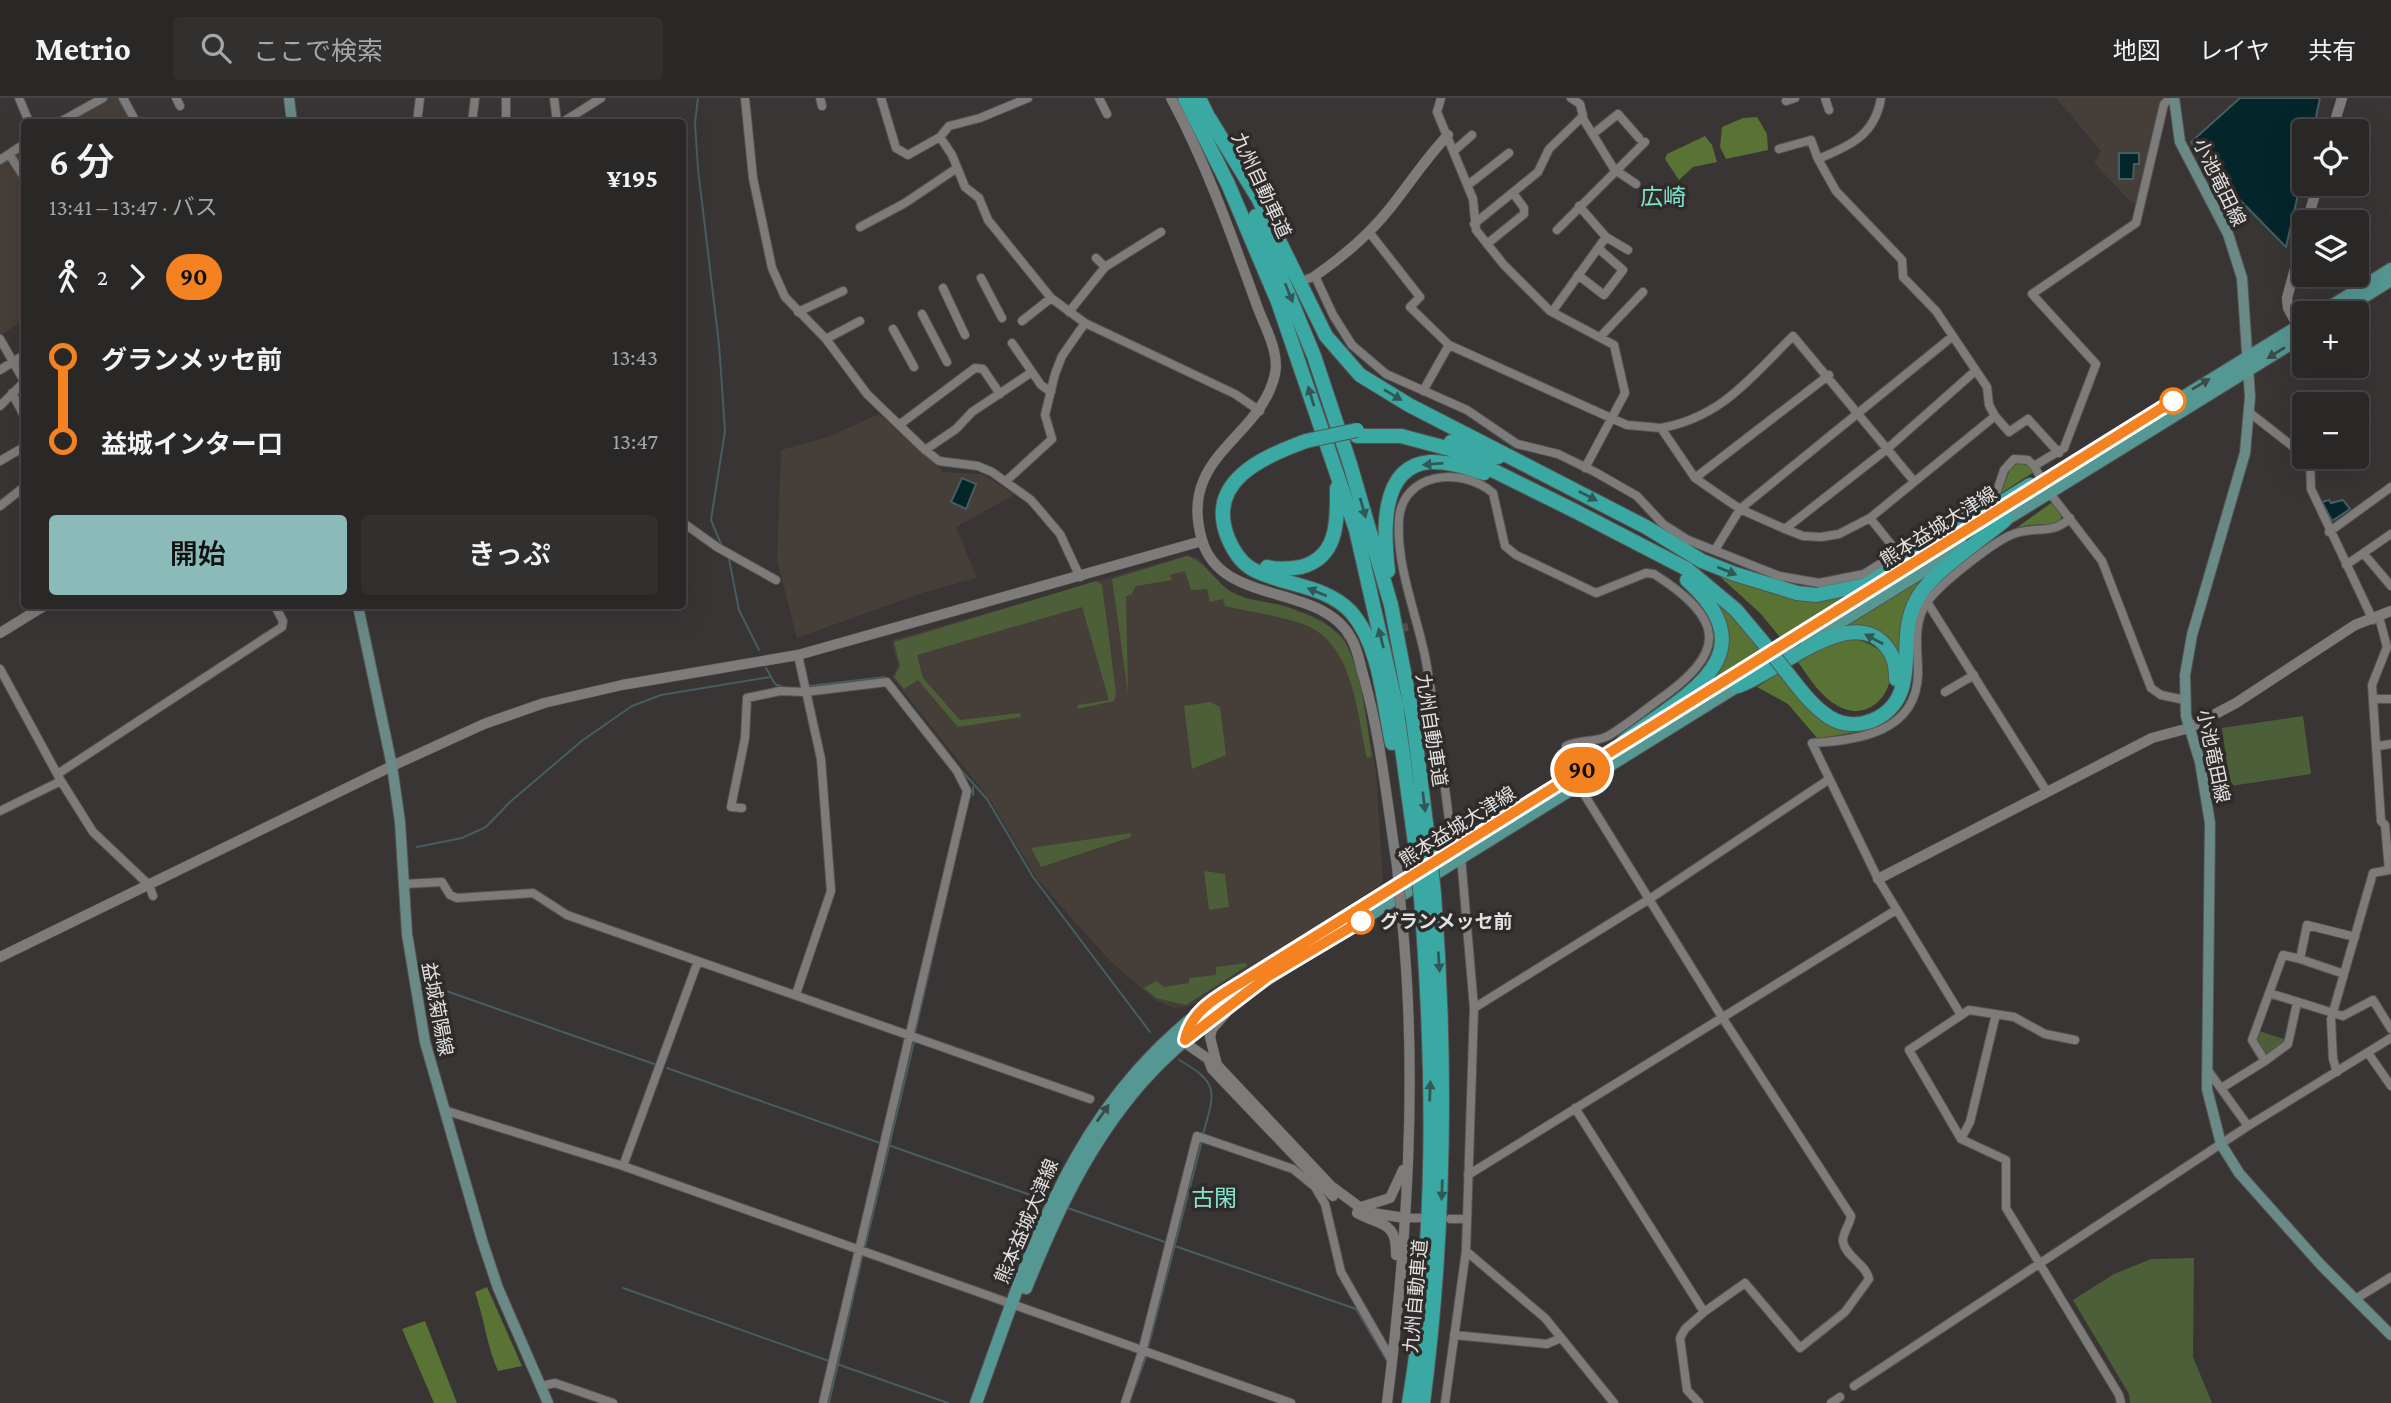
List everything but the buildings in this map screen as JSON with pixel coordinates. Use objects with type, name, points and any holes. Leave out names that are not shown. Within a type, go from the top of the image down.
[{"type":"highway","name":"九州自動車道","points":[[1185,98],[1228,184],[1273,289],[1356,530],[1396,705],[1422,848]]},
{"type":"highway","name":"九州自動車道","points":[[1199,98],[1263,231],[1314,356],[1350,464],[1391,605],[1413,719],[1422,848],[1444,1049],[1438,1267],[1423,1403]]},
{"type":"highway","points":[[1209,118],[1258,198],[1326,336],[1360,375],[1529,468],[1646,527],[1702,561],[1773,588],[1816,594],[1866,585],[2030,485],[2044,487]]},
{"type":"highway","points":[[1422,848],[1375,663],[1364,631],[1350,612],[1329,597],[1253,570],[1237,555],[1225,530],[1222,511],[1226,493],[1235,480],[1271,454],[1357,433],[1401,430],[1432,435],[1529,468]]},
{"type":"highway","points":[[1357,433],[1401,436],[1450,449],[1522,485],[1687,569],[1717,592],[1767,639]]},
{"type":"highway","points":[[1306,444],[1268,464],[1238,490],[1231,521],[1238,544],[1250,557],[1263,565],[1285,570],[1303,566],[1325,554],[1337,523],[1335,470]]},
{"type":"highway","points":[[1391,605],[1384,515],[1400,478],[1427,462],[1446,463],[1522,485]]},
{"type":"highway","points":[[1646,527],[1734,598],[1792,672],[1813,704],[1842,723],[1865,723],[1888,712],[1902,687],[1904,640],[1917,598],[1930,581],[2005,520]]},
{"type":"highway","points":[[1624,741],[1688,693],[1714,667],[1722,650],[1724,635],[1721,621],[1702,593],[1637,543]]},
{"type":"highway","points":[[1738,685],[1755,681],[1832,635],[1855,632],[1879,639],[1887,647],[1894,657],[1896,681],[1884,706],[1870,715],[1853,717],[1835,713],[1792,672]]},
{"type":"highway","name":"九州自動車道","points":[[1409,1403],[1425,1268],[1431,1058],[1427,896]]},
{"type":"main road","points":[[289,98],[292,119]]},
{"type":"main road","name":"小池竜田線","points":[[2172,98],[2180,142],[2228,234],[2242,278],[2250,413],[2245,453],[2192,635],[2185,675],[2189,727],[2200,762],[2210,823],[2205,1066],[2207,1089],[2221,1144],[2239,1173],[2321,1265],[2357,1298],[2391,1335]]},
{"type":"main road","points":[[2339,301],[2391,269]]},
{"type":"main road","points":[[2357,301],[2391,280]]},
{"type":"main road","name":"熊本益城大津線","points":[[1576,780],[1624,741],[2292,335]]},
{"type":"main road","name":"熊本益城大津線","points":[[976,1403],[1015,1307],[1085,1158],[1142,1082],[1185,1040],[1267,977],[1576,780],[1738,685],[2005,520],[2044,487]]},
{"type":"main road","name":"益城菊陽線","points":[[359,609],[392,766],[414,992],[431,1066],[447,1111],[498,1288],[548,1403]]},
{"type":"main road","name":"熊本益城大津線","points":[[984,1403],[1045,1214],[1078,1150],[1107,1105],[1196,1013],[1277,959],[1457,855]]},
{"type":"street","points":[[19,98],[28,119]]},
{"type":"street","points":[[65,119],[103,98]]},
{"type":"street","points":[[123,98],[134,119]]},
{"type":"street","points":[[417,119],[420,98]]},
{"type":"street","points":[[472,119],[475,98]]},
{"type":"street","points":[[506,98],[506,119]]},
{"type":"street","points":[[554,98],[556,119]]},
{"type":"street","points":[[568,119],[601,98]]},
{"type":"street","points":[[745,98],[753,178],[772,268],[785,296],[797,312],[826,339],[867,394],[925,450],[939,461],[978,466],[1006,481],[1031,500],[1060,534],[1080,577]]},
{"type":"street","points":[[881,98],[896,148],[908,155],[940,137],[949,126],[980,118],[1028,98]]},
{"type":"street","points":[[1099,98],[1107,114]]},
{"type":"street","points":[[1171,98],[1237,247],[1272,344],[1276,370],[1269,397],[1260,411],[1229,440],[1209,467],[1201,489],[1199,510],[1202,541],[1220,566],[1244,584],[1311,605],[1330,615],[1355,635],[1368,691],[1396,866],[1409,985],[1405,1218],[1387,1403]]},
{"type":"street","points":[[1441,98],[1437,112],[1455,150],[1473,200],[1474,224],[1487,244],[1552,312],[1615,345],[1625,393],[1585,468]]},
{"type":"street","points":[[1571,98],[1580,104],[1582,117],[1614,169],[1636,184]]},
{"type":"street","points":[[1825,98],[1829,110]]},
{"type":"street","points":[[1818,159],[1852,145],[1869,132],[1878,116],[1881,98]]},
{"type":"street","points":[[2034,466],[2064,448],[2096,364],[2032,294],[2136,223],[2164,103],[2172,98]]},
{"type":"street","points":[[2336,119],[2342,98]]},
{"type":"street","points":[[1557,230],[1642,140],[1616,111],[1593,134]]},
{"type":"street","points":[[1474,224],[1538,172],[1549,149],[1582,117]]},
{"type":"street","points":[[1448,135],[1427,156],[1369,232],[1344,256],[1310,278],[1358,352],[1386,374],[1467,410],[1517,444],[1558,454],[1637,496],[1673,531],[1779,576],[1819,583],[1841,581],[1864,574],[1997,491],[2004,470],[2014,459],[2028,460],[2034,466],[2044,487],[2102,561],[2151,688],[2161,695],[2185,700]]},
{"type":"street","points":[[1455,150],[1472,135]]},
{"type":"street","points":[[940,137],[965,187],[979,198],[988,220],[1051,298],[1085,323],[1235,394],[1260,411]]},
{"type":"street","points":[[1779,149],[1811,140],[1836,191],[1902,260],[1903,277],[1936,311],[1974,372],[1987,387],[1989,405],[1994,416],[2009,432],[2028,419],[2059,453]]},
{"type":"street","points":[[0,160],[21,146]]},
{"type":"street","points":[[1468,185],[1509,153]]},
{"type":"street","points":[[9,154],[21,172]]},
{"type":"street","points":[[860,228],[905,203],[957,168]]},
{"type":"street","points":[[1487,244],[1524,214],[1524,208],[1513,193]]},
{"type":"street","points":[[1579,206],[1605,237],[1628,250]]},
{"type":"street","points":[[1069,312],[1105,267],[1161,232]]},
{"type":"street","points":[[1369,232],[1420,297],[1410,307],[1449,345],[1628,425],[1661,428],[1689,423],[1709,413],[1736,392],[1793,336],[1829,375],[1857,416],[1913,480]]},
{"type":"street","points":[[1552,312],[1605,237]]},
{"type":"street","points":[[1578,275],[1604,295],[1623,270],[1598,249]]},
{"type":"street","points":[[1096,258],[1105,267]]},
{"type":"street","points":[[981,278],[1002,318]]},
{"type":"street","points":[[2292,280],[2287,298],[2288,308],[2292,313]]},
{"type":"street","points":[[943,289],[965,335]]},
{"type":"street","points":[[797,312],[843,291]]},
{"type":"street","points":[[1601,336],[1643,292]]},
{"type":"street","points":[[1255,302],[1268,295]]},
{"type":"street","points":[[1022,321],[1051,298]]},
{"type":"street","points":[[922,314],[947,362]]},
{"type":"street","points":[[826,339],[860,321]]},
{"type":"street","points":[[1006,481],[1052,439],[1045,415],[1051,392],[1062,356],[1085,323]]},
{"type":"street","points":[[893,329],[915,368]]},
{"type":"street","points":[[1715,550],[1740,509],[1953,336]]},
{"type":"street","points":[[1,342],[21,376]]},
{"type":"street","points":[[1012,343],[1032,372],[1051,392]]},
{"type":"street","points":[[1423,391],[1449,345]]},
{"type":"street","points":[[0,370],[21,357]]},
{"type":"street","points":[[899,425],[975,368],[983,369],[1000,394]]},
{"type":"street","points":[[925,450],[1032,372]]},
{"type":"street","points":[[1785,529],[1887,449],[1974,372]]},
{"type":"street","points":[[1695,478],[1829,375]]},
{"type":"street","points":[[0,406],[21,385]]},
{"type":"street","points":[[12,393],[21,410]]},
{"type":"street","points":[[2250,413],[2292,446]]},
{"type":"street","points":[[1661,428],[1695,478],[1740,509],[1802,536],[1821,537],[1839,534],[1870,518],[1994,416]]},
{"type":"street","points":[[0,461],[21,449]]},
{"type":"street","points":[[2310,469],[2311,489],[2329,532],[2376,619],[2388,647],[2388,656],[2374,675],[2374,699],[2381,821],[2385,825],[2390,873],[2373,873],[2333,1013],[2330,1030],[2337,1072]]},
{"type":"street","points":[[1445,1403],[1466,1251],[1474,1008],[1457,855],[1438,727],[1399,537],[1401,506],[1409,492],[1423,482],[1440,476],[1489,489],[1496,501],[1508,550],[1588,592],[1596,593],[1646,573],[1654,574],[1695,605],[1704,617],[1709,634],[1706,652],[1696,671],[1608,735],[1566,746],[1566,765],[1651,898],[1722,1017],[1851,1216],[1843,1238],[1844,1246],[1865,1268],[1869,1279],[1845,1312],[1800,1348],[1745,1283],[1704,1312],[1685,1329],[1681,1338],[1687,1390],[1699,1403]]},
{"type":"street","points":[[2329,532],[2391,487]]},
{"type":"street","points":[[0,506],[21,489]]},
{"type":"street","points":[[1870,518],[1898,553]]},
{"type":"street","points":[[1961,1015],[1878,879],[1812,743],[1860,738],[1879,732],[1905,713],[1915,693],[1918,673],[1914,639],[1927,602],[2010,535],[2029,528],[2054,530],[2070,519]]},
{"type":"street","points":[[686,525],[717,547],[776,580]]},
{"type":"street","points":[[2346,565],[2391,534]]},
{"type":"street","points":[[0,957],[484,724],[544,704],[622,685],[798,655],[1202,541]]},
{"type":"street","points":[[2364,554],[2391,586]]},
{"type":"street","points":[[1927,602],[2047,792]]},
{"type":"street","points":[[0,633],[39,609]]},
{"type":"street","points":[[0,811],[60,777],[282,627],[284,621],[277,609]]},
{"type":"street","points":[[1878,879],[2152,738],[2189,727],[2236,703],[2355,625],[2391,611]]},
{"type":"street","points":[[1408,627],[1417,624]]},
{"type":"street","points":[[796,995],[831,891],[821,760],[798,655]]},
{"type":"street","points":[[0,669],[93,832],[149,885],[153,896]]},
{"type":"street","points":[[1945,692],[1974,675]]},
{"type":"street","points":[[742,808],[731,807],[731,794],[745,737],[747,698],[780,691],[805,692],[887,682],[957,771],[967,791],[823,1403]]},
{"type":"street","points":[[2374,699],[2391,699]]},
{"type":"street","points":[[2378,746],[2391,744]]},
{"type":"street","points":[[1474,1008],[1651,898],[1828,780]]},
{"type":"street","points":[[2381,821],[2391,821]]},
{"type":"street","points":[[405,884],[442,882],[450,895],[457,898],[533,893],[568,915],[1090,1099]]},
{"type":"street","points":[[1468,1175],[1896,910]]},
{"type":"street","points":[[2300,959],[2308,926],[2355,937]]},
{"type":"street","points":[[2265,1061],[2252,1040],[2283,954],[2344,974]]},
{"type":"street","points":[[623,1166],[698,961]]},
{"type":"street","points":[[1267,977],[1259,989],[1222,1015],[1212,1029],[1212,1069],[1323,1188],[1387,1225],[1395,1238],[1398,1297]]},
{"type":"street","points":[[2269,993],[2343,1016],[2373,1000],[2391,1029]]},
{"type":"street","points":[[2223,1087],[2288,1044],[2297,1003]]},
{"type":"street","points":[[2075,1041],[2045,1034],[2014,1017],[1969,1010],[1909,1050],[1961,1139],[2006,1160],[2006,1208],[2119,1395],[2121,1403]]},
{"type":"street","points":[[1185,1040],[1196,1013]]},
{"type":"street","points":[[1961,1139],[1970,1122],[1996,1014]]},
{"type":"street","points":[[1854,1386],[2248,1126],[2391,1038]]},
{"type":"street","points":[[1168,1040],[1185,1040],[1213,1063]]},
{"type":"street","points":[[2368,1052],[2391,1086]]},
{"type":"street","points":[[2205,1066],[2223,1087],[2248,1126]]},
{"type":"street","points":[[1575,1108],[1704,1312]]},
{"type":"street","points":[[447,1111],[623,1166],[1291,1403]]},
{"type":"street","points":[[1125,1403],[1142,1352],[1196,1136],[1293,1170],[1315,1187],[1325,1204],[1341,1272],[1393,1362]]},
{"type":"street","points":[[1360,1210],[1390,1198],[1401,1178],[1407,1156]]},
{"type":"street","points":[[1360,1210],[1405,1218],[1422,1218]]},
{"type":"street","points":[[1450,1219],[1467,1219]]},
{"type":"street","points":[[1466,1251],[1545,1318],[1614,1403]]},
{"type":"street","points":[[2357,1298],[2391,1276]]},
{"type":"street","points":[[1454,1335],[1547,1344],[1561,1338]]},
{"type":"street","points":[[542,1386],[555,1383],[613,1403]]},
{"type":"street","points":[[1830,1403],[1840,1397]]},
{"type":"shaded area","points":[[103,98],[123,98],[134,119],[65,119]]},
{"type":"shaded area","points":[[2056,98],[2163,98],[2137,203],[2132,203],[2094,163],[2101,151]]},
{"type":"shaded area","points":[[21,146],[21,321],[0,336],[0,160]]},
{"type":"shaded area","points":[[879,414],[943,472],[983,474],[1014,495],[956,527],[977,578],[925,592],[797,638],[777,560],[781,450],[830,436]]},
{"type":"shaded area","points":[[1188,555],[1198,558],[1225,588],[1246,598],[1287,606],[1321,619],[1345,638],[1359,676],[1376,771],[1383,883],[1201,1000],[1188,1007],[1174,1008],[1155,1000],[1110,961],[1037,879],[991,801],[892,677],[898,666],[892,645],[893,640]]},
{"type":"green space","points":[[1757,117],[1767,134],[1768,150],[1726,159],[1720,147],[1722,127],[1743,118]]},
{"type":"green space","points":[[1705,136],[1712,145],[1717,162],[1693,167],[1679,180],[1665,159],[1667,154]]},
{"type":"green space","points":[[2018,463],[2030,466],[2034,472],[2001,493],[2010,469]]},
{"type":"green space","points":[[2051,503],[2062,514],[2060,521],[2015,529]]},
{"type":"green space","points":[[1187,556],[1200,563],[1237,595],[1304,613],[1324,623],[1341,637],[1354,661],[1372,757],[1367,758],[1350,679],[1332,645],[1318,632],[1300,623],[1225,606],[1223,599],[1210,602],[1207,589],[1191,590],[1185,571],[1170,575],[1172,580],[1136,586],[1131,595],[1126,596],[1128,693],[1112,579]]},
{"type":"green space","points":[[1717,574],[1767,588],[1863,591],[1783,641],[1760,613]]},
{"type":"green space","points":[[1921,579],[1925,583],[1901,671],[1893,650],[1844,627]]},
{"type":"green space","points":[[1096,581],[1102,585],[1116,693],[1114,701],[1077,709],[1078,705],[1109,700],[1082,607],[917,655],[923,678],[960,720],[1020,713],[1021,717],[958,727],[918,680],[904,689],[894,677],[900,666],[894,642]]},
{"type":"green space","points":[[1715,594],[1768,651],[1695,696],[1723,654],[1728,636]]},
{"type":"green space","points":[[1848,638],[1871,645],[1885,656],[1890,671],[1888,686],[1881,699],[1870,708],[1855,711],[1838,706],[1816,687],[1798,662],[1830,643]]},
{"type":"green space","points":[[1782,671],[1822,718],[1889,720],[1871,729],[1818,739],[1788,704],[1757,687]]},
{"type":"green space","points":[[1210,702],[1220,707],[1226,755],[1192,769],[1184,706]]},
{"type":"green space","points":[[2303,716],[2311,774],[2230,786],[2222,728]]},
{"type":"green space","points":[[1131,833],[1131,837],[1041,867],[1031,848]]},
{"type":"green space","points":[[1204,871],[1225,874],[1229,907],[1209,910]]},
{"type":"green space","points":[[1246,963],[1247,966],[1186,1005],[1156,998],[1144,988],[1156,981],[1164,987],[1189,983],[1189,978],[1216,975],[1216,967]]},
{"type":"green space","points":[[2259,1031],[2287,1040],[2268,1056],[2256,1041]]},
{"type":"green space","points":[[2194,1258],[2193,1357],[2212,1403],[2130,1403],[2129,1394],[2073,1300],[2114,1274],[2151,1259]]},
{"type":"green space","points":[[487,1287],[522,1366],[498,1371],[475,1292]]},
{"type":"green space","points":[[425,1321],[457,1403],[434,1403],[402,1329]]},
{"type":"water","points":[[2240,98],[2320,98],[2316,119],[2292,119],[2292,196],[2298,196],[2294,210],[2292,210],[2286,247],[2234,194],[2191,142]]},
{"type":"water","points":[[2119,153],[2139,153],[2139,164],[2134,164],[2133,179],[2119,179]]},
{"type":"water","points":[[962,478],[976,484],[966,509],[951,502]]},
{"type":"water","points":[[2329,500],[2331,503],[2343,500],[2350,509],[2332,521],[2322,502]]},
{"type":"waterway","points":[[698,98],[695,123],[698,169],[719,344],[725,431],[711,520],[721,544]]},
{"type":"waterway","points":[[729,559],[739,610],[759,650]]},
{"type":"waterway","points":[[766,668],[775,684],[783,687]]},
{"type":"waterway","points":[[417,847],[462,838],[486,827],[511,801],[583,740],[632,706],[661,695],[770,677]]},
{"type":"waterway","points":[[809,686],[885,677]]},
{"type":"waterway","points":[[890,680],[945,749]]},
{"type":"waterway","points":[[961,770],[987,799],[1033,877],[1150,1032]]},
{"type":"waterway","points":[[973,787],[973,795]]},
{"type":"waterway","points":[[915,1033],[957,850]]},
{"type":"waterway","points":[[429,985],[657,1065]]},
{"type":"waterway","points":[[865,1247],[914,1042]]},
{"type":"waterway","points":[[1179,1060],[1202,1075],[1211,1090],[1210,1108],[1203,1134]]},
{"type":"waterway","points":[[667,1068],[880,1143]]},
{"type":"waterway","points":[[1148,1348],[1202,1141]]},
{"type":"waterway","points":[[888,1145],[1039,1198]]},
{"type":"waterway","points":[[1068,1208],[1165,1242]]},
{"type":"waterway","points":[[1172,1245],[1356,1309],[1387,1361]]},
{"type":"waterway","points":[[829,1403],[862,1258]]},
{"type":"waterway","points":[[623,1288],[829,1361]]},
{"type":"waterway","points":[[1129,1403],[1146,1357]]},
{"type":"waterway","points":[[837,1364],[948,1403]]},
{"type":"tunnel","points":[[1377,631],[1408,627]]},
{"type":"bus line","name":"90","points":[[1361,921],[1267,977],[1185,1040],[1196,1013],[1277,959],[1453,852],[1624,741],[2173,401]]},
{"type":"place","name":"グランメッセ前","points":[[1361,921]]},
{"type":"district","name":"広崎","points":[[1663,197]]},
{"type":"district","name":"古閑","points":[[1214,1198]]}]
